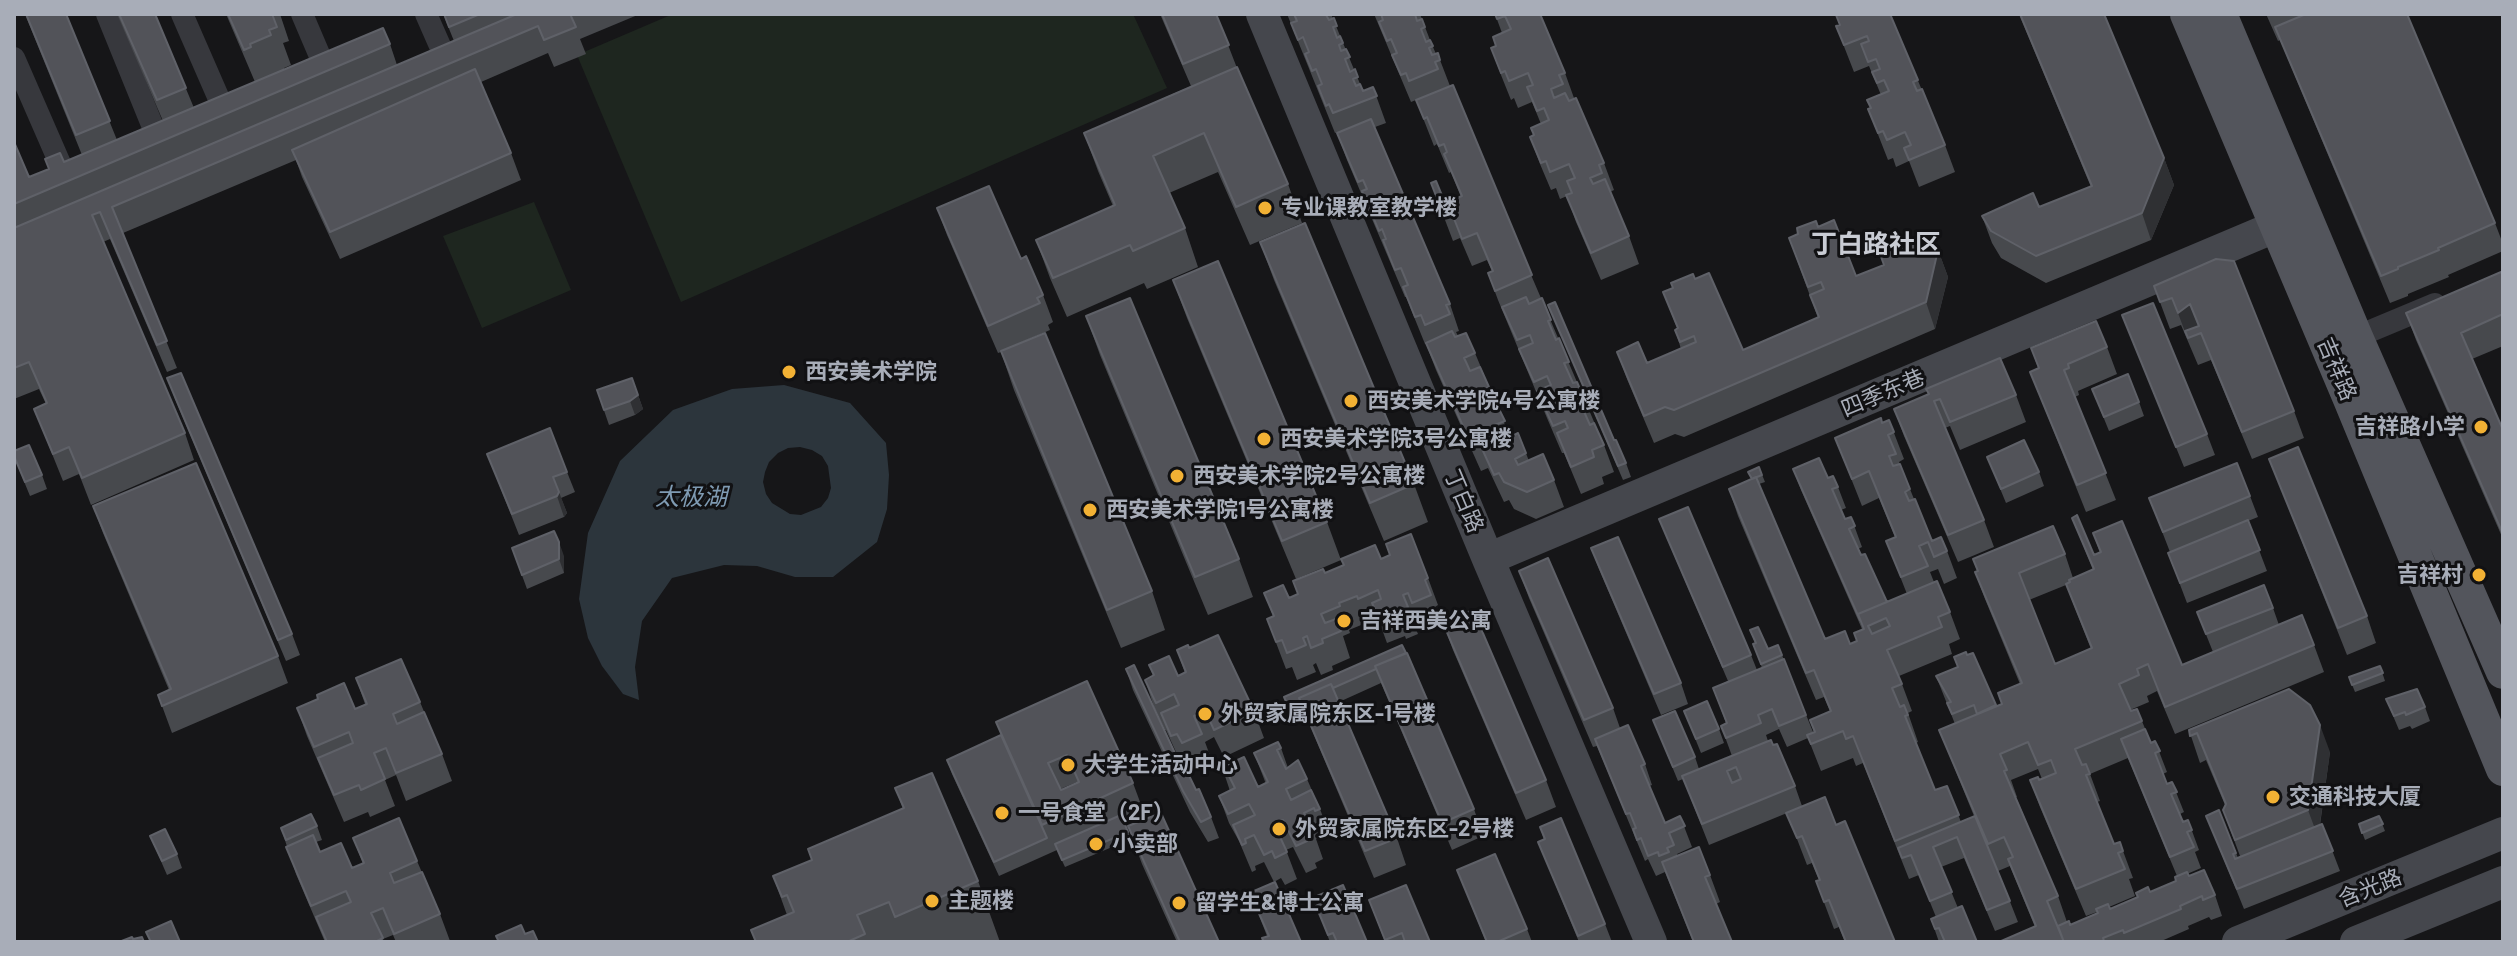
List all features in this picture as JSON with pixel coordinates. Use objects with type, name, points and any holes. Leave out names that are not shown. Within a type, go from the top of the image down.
[{"type":"main road","name":"吉祥路","points":[[2187,14],[2503,769]]},
{"type":"main road","name":"吉祥路","points":[[2220,14],[2356,337],[2503,672]]},
{"type":"street","points":[[107,14],[157,137]]},
{"type":"street","points":[[182,14],[223,108]]},
{"type":"street","points":[[302,14],[325,68]]},
{"type":"street","points":[[426,14],[444,55]]},
{"type":"street","name":"丁白路","points":[[1262,14],[1651,942]]},
{"type":"street","points":[[14,58],[65,175]]},
{"type":"street","name":"四季东巷","points":[[1488,559],[2277,226]]},
{"type":"street","points":[[2356,337],[2459,294]]},
{"type":"street","name":"含光路","points":[[2238,942],[2503,833]]},
{"type":"street","name":"含光路","points":[[2356,942],[2503,882]]},
{"type":"shaded area","points":[[673,14],[1133,14],[1167,88],[681,302],[577,55]]},
{"type":"shaded area","points":[[534,202],[571,290],[482,328],[443,236]]},
{"type":"water","name":"太极湖","points":[[784,385],[850,403],[886,443],[889,475],[887,509],[877,542],[833,577],[795,577],[757,566],[724,565],[672,578],[642,621],[635,667],[639,700],[623,694],[602,666],[588,638],[579,599],[588,533],[620,461],[673,410],[732,389]],"holes":[[[788,448],[812,450],[822,456],[828,466],[831,488],[828,498],[821,507],[801,515],[790,514],[772,503],[766,494],[763,482],[765,472],[769,462]]]},
{"type":"building","points":[[26,14],[66,14],[110,121],[76,135]]},
{"type":"building","points":[[119,14],[155,14],[186,88],[157,100]]},
{"type":"building","points":[[228,14],[272,14],[277,27],[269,30],[271,35],[244,50]]},
{"type":"building","points":[[444,14],[480,14],[449,27]]},
{"type":"building","points":[[517,14],[570,14],[576,27],[544,40],[538,26],[112,207],[167,341],[157,345],[100,212],[92,215],[185,433],[82,478],[69,447],[53,454],[34,409],[47,403],[29,362],[14,368],[14,228]]},
{"type":"building","points":[[1162,14],[1216,14],[1229,45],[1183,64]]},
{"type":"building","points":[[1294,14],[1328,14],[1329,20],[1334,18],[1337,26],[1333,27],[1337,38],[1340,36],[1343,43],[1339,45],[1341,51],[1346,49],[1350,57],[1345,59],[1350,72],[1355,69],[1358,77],[1353,79],[1356,86],[1360,84],[1363,91],[1373,87],[1377,96],[1333,113],[1329,104],[1326,106],[1318,86],[1322,84],[1316,69],[1312,71],[1305,54],[1309,52],[1303,37],[1298,40],[1291,23],[1297,21]]},
{"type":"building","points":[[1381,14],[1415,14],[1417,21],[1422,19],[1425,27],[1421,29],[1426,42],[1430,40],[1433,46],[1429,48],[1432,55],[1438,53],[1440,60],[1435,62],[1438,69],[1409,81],[1406,73],[1401,75],[1392,55],[1397,53],[1391,39],[1387,41],[1379,22],[1383,20]]},
{"type":"building","points":[[1495,14],[1540,14],[1565,73],[1559,75],[1563,84],[1551,89],[1554,98],[1565,93],[1569,101],[1576,98],[1604,163],[1599,165],[1602,173],[1590,178],[1593,184],[1605,179],[1629,236],[1591,253],[1566,195],[1572,193],[1567,181],[1575,178],[1569,164],[1550,172],[1546,161],[1541,163],[1530,137],[1534,135],[1531,128],[1549,120],[1544,108],[1537,111],[1527,87],[1533,85],[1528,73],[1509,81],[1505,71],[1501,73],[1491,48],[1496,46],[1493,37],[1511,29],[1505,16],[1497,19]]},
{"type":"building","points":[[1838,14],[1890,14],[1918,80],[1913,82],[1917,91],[1922,89],[1945,145],[1909,160],[1904,148],[1911,145],[1905,132],[1887,140],[1883,131],[1878,133],[1867,100],[1889,91],[1884,80],[1877,83],[1872,72],[1880,69],[1876,59],[1868,62],[1861,44],[1869,41],[1867,36],[1844,45],[1836,26],[1840,25]]},
{"type":"building","points":[[2020,14],[2104,14],[2164,158],[2142,213],[2036,256],[1991,231],[1982,216],[2033,193],[2039,207],[2092,186]]},
{"type":"building","points":[[2306,14],[2407,14],[2495,223],[2381,276],[2275,27]]},
{"type":"building","points":[[383,28],[390,44],[14,204],[14,142],[29,177],[49,169],[45,159],[60,153],[64,162]]},
{"type":"building","points":[[1237,67],[1288,184],[1236,207],[1204,133],[1153,156],[1185,228],[1133,251],[1130,245],[1053,278],[1036,240],[1115,205],[1084,133]]},
{"type":"building","points":[[475,69],[511,153],[330,232],[292,150]]},
{"type":"building","points":[[1453,85],[1532,275],[1495,291],[1488,273],[1493,271],[1477,233],[1462,239],[1451,211],[1443,214],[1431,183],[1436,181],[1445,203],[1462,196],[1444,154],[1447,152],[1444,144],[1439,146],[1416,100]]},
{"type":"building","points":[[1371,119],[1450,304],[1446,305],[1450,314],[1425,325],[1421,315],[1415,317],[1403,287],[1408,285],[1401,268],[1395,270],[1382,229],[1379,231],[1362,191],[1367,189],[1363,180],[1358,182],[1337,133]]},
{"type":"building","points":[[989,186],[1021,259],[1026,256],[1043,295],[1037,298],[1040,303],[988,326],[937,208]]},
{"type":"building","points":[[1834,220],[1856,276],[1884,265],[1880,254],[1931,233],[1938,250],[1926,302],[1674,410],[1665,407],[1644,416],[1617,352],[1638,342],[1647,363],[1696,342],[1694,336],[1680,342],[1675,330],[1678,328],[1663,292],[1673,288],[1671,283],[1693,274],[1695,279],[1709,273],[1743,350],[1819,317],[1810,295],[1824,289],[1821,282],[1808,287],[1789,238],[1798,234],[1797,228],[1816,221],[1818,227]]},
{"type":"building","name":"西安美术学院4号公寓楼","points":[[1305,223],[1414,484],[1370,503],[1260,242]]},
{"type":"building","points":[[2216,259],[2234,261],[2294,411],[2242,432],[2201,333],[2188,338],[2185,331],[2199,326],[2190,304],[2178,313],[2172,298],[2160,302],[2154,286]]},
{"type":"building","name":"西安美术学院3号公寓楼","points":[[1218,261],[1327,522],[1282,541],[1173,280]]},
{"type":"building","name":"吉祥路小学","points":[[2501,272],[2503,314],[2461,333],[2503,430],[2503,534],[2406,313]]},
{"type":"building","points":[[1526,297],[1529,304],[1542,298],[1556,340],[1559,338],[1569,362],[1564,363],[1587,405],[1582,407],[1604,445],[1592,450],[1594,457],[1571,467],[1557,433],[1568,428],[1565,421],[1553,426],[1537,391],[1551,385],[1547,376],[1534,382],[1519,349],[1533,343],[1530,335],[1517,340],[1502,307]]},
{"type":"building","name":"西安美术学院2号公寓楼","points":[[1130,298],[1239,559],[1195,577],[1086,316]]},
{"type":"building","points":[[1555,302],[1626,463],[1618,466],[1548,305]]},
{"type":"building","points":[[2153,303],[2207,434],[2176,447],[2122,315]]},
{"type":"building","points":[[2096,321],[2107,347],[2068,364],[2069,368],[2064,370],[2106,473],[2077,485],[2030,372],[2039,368],[2031,348]]},
{"type":"building","points":[[1452,331],[1455,337],[1466,333],[1475,353],[1464,358],[1470,371],[1480,367],[1489,387],[1478,393],[1483,405],[1495,401],[1505,421],[1492,426],[1496,434],[1503,430],[1507,439],[1518,433],[1526,453],[1515,459],[1518,465],[1543,454],[1554,480],[1527,492],[1504,482],[1499,473],[1494,475],[1478,440],[1471,444],[1426,343]]},
{"type":"building","name":"西安美术学院1号公寓楼","points":[[1045,333],[1152,591],[1107,610],[1001,351]]},
{"type":"building","points":[[2000,358],[2016,395],[1950,422],[1940,399],[1934,401],[1984,520],[1948,535],[1894,409],[1929,394],[1926,389]]},
{"type":"building","points":[[181,373],[292,634],[278,640],[167,378]]},
{"type":"building","points":[[2128,374],[2139,402],[2104,417],[2092,389]]},
{"type":"building","points":[[632,378],[638,395],[604,410],[597,390]]},
{"type":"building","points":[[1881,418],[1882,423],[1889,420],[1894,432],[1888,435],[1896,454],[1889,456],[1893,466],[1900,464],[1910,489],[1905,492],[1909,501],[1915,499],[1932,541],[1941,537],[1947,551],[1934,557],[1928,542],[1919,546],[1928,566],[1901,577],[1886,541],[1896,537],[1869,471],[1852,479],[1835,438]]},
{"type":"building","points":[[550,428],[567,472],[553,477],[559,492],[557,496],[512,514],[487,454]]},
{"type":"building","points":[[2024,440],[2039,472],[2001,489],[1987,457]]},
{"type":"building","points":[[29,445],[42,475],[25,482],[14,451]]},
{"type":"building","points":[[2298,447],[2367,616],[2338,628],[2269,459]]},
{"type":"building","points":[[1819,458],[1828,478],[1833,476],[1838,487],[1832,489],[1845,519],[1851,517],[1855,526],[1849,529],[1861,555],[1865,554],[1887,602],[1858,614],[1860,620],[1793,469]]},
{"type":"building","points":[[196,463],[278,656],[162,706],[158,695],[171,689],[93,506]]},
{"type":"building","points":[[2237,463],[2250,496],[2163,532],[2149,498]]},
{"type":"building","points":[[1759,467],[1762,475],[1752,479],[1748,472]]},
{"type":"building","points":[[1756,477],[1825,639],[1845,631],[1850,644],[1857,641],[1854,633],[1864,629],[1858,614],[1937,581],[1950,612],[1938,617],[1942,627],[1887,650],[1902,684],[1892,688],[1900,707],[1904,705],[1908,715],[1905,716],[1935,790],[1947,786],[1959,815],[1895,841],[1853,736],[1846,739],[1843,731],[1811,744],[1807,735],[1815,732],[1810,720],[1831,711],[1814,670],[1806,673],[1729,489]],"holes":[[[1886,618],[1890,626],[1872,634],[1868,626]]]},
{"type":"building","points":[[1688,507],[1751,655],[1723,667],[1659,519]]},
{"type":"building","points":[[2077,515],[2094,555],[2101,552],[2093,533],[2122,521],[2182,665],[2302,615],[2314,645],[2165,707],[2148,664],[2137,669],[2139,675],[2119,684],[2131,711],[2137,709],[2142,721],[2075,749],[2082,765],[2086,764],[2090,774],[2086,775],[2114,844],[2120,842],[2123,851],[2118,853],[2125,869],[2076,889],[2030,780],[2056,773],[2051,760],[2038,765],[2028,742],[2000,754],[2007,770],[2004,771],[2058,896],[2047,901],[2064,942],[1999,942],[2036,926],[2008,859],[2013,857],[2004,837],[1988,844],[1939,730],[2002,704],[1998,693],[2022,683],[1975,572],[1978,571],[1973,559],[2053,526],[2065,554],[2019,573],[2055,664],[2092,648],[2066,584],[2094,569],[2072,518]]},
{"type":"building","points":[[2248,520],[2260,550],[2180,583],[2168,553]]},
{"type":"building","points":[[554,531],[559,542],[559,559],[522,575],[512,548]]},
{"type":"building","points":[[1411,534],[1428,578],[1425,580],[1431,595],[1412,603],[1408,593],[1403,595],[1408,607],[1378,616],[1372,603],[1381,599],[1378,590],[1358,599],[1357,596],[1321,614],[1325,623],[1336,619],[1341,631],[1322,639],[1323,643],[1311,648],[1307,636],[1303,638],[1306,645],[1287,653],[1282,640],[1276,642],[1267,619],[1274,616],[1264,593],[1283,585],[1289,598],[1298,594],[1293,581],[1323,569],[1325,573],[1344,565],[1341,559],[1375,545],[1381,559],[1390,555],[1386,544]]},
{"type":"building","points":[[1618,537],[1681,683],[1654,694],[1591,548]]},
{"type":"building","points":[[1548,558],[1613,708],[1584,720],[1519,571]]},
{"type":"building","points":[[2264,585],[2273,608],[2206,634],[2197,612]]},
{"type":"building","points":[[1473,610],[1546,780],[1516,793],[1443,623]]},
{"type":"building","points":[[1758,627],[1768,649],[1778,645],[1782,655],[1761,664],[1750,630]]},
{"type":"building","points":[[1218,635],[1254,711],[1214,730],[1205,710],[1194,716],[1202,734],[1182,743],[1177,734],[1171,736],[1161,713],[1179,705],[1174,694],[1156,703],[1145,680],[1154,675],[1149,665],[1169,656],[1178,676],[1186,672],[1177,650]]},
{"type":"building","points":[[1402,645],[1406,653],[1333,688],[1331,684],[1299,698],[1301,702],[1289,708],[1284,697]]},
{"type":"building","points":[[1966,652],[1967,655],[1973,653],[1996,705],[1977,714],[1974,705],[1952,714],[1947,703],[1951,702],[1936,676],[1958,667],[1954,657]]},
{"type":"building","points":[[1407,653],[1474,809],[1442,823],[1375,666]]},
{"type":"building","points":[[401,659],[420,702],[393,714],[397,724],[424,712],[442,754],[396,773],[386,748],[374,753],[385,779],[361,790],[359,785],[334,795],[318,758],[353,743],[349,732],[314,747],[297,708],[344,683],[355,709],[367,704],[356,678]]},
{"type":"building","points":[[1784,659],[1806,715],[1779,726],[1772,709],[1758,715],[1761,723],[1726,738],[1721,726],[1727,723],[1713,688]]},
{"type":"building","points":[[1134,665],[1180,764],[1183,763],[1196,790],[1199,789],[1211,817],[1201,822],[1183,791],[1126,669]]},
{"type":"building","points":[[2380,666],[2383,673],[2352,685],[2349,677]]},
{"type":"building","name":"大学生活动中心","points":[[1087,681],[1133,783],[1042,825],[996,722]],"holes":[[[1067,755],[1079,782],[1061,790],[1048,763]]]},
{"type":"building","points":[[1331,684],[1397,838],[1365,851],[1299,698]]},
{"type":"building","name":"交通科技大厦","points":[[2289,689],[2310,705],[2320,725],[2308,810],[2235,840],[2223,810],[2226,804],[2197,733],[2190,736],[2189,730]]},
{"type":"building","points":[[2417,689],[2425,707],[2394,716],[2386,699]]},
{"type":"building","points":[[1707,701],[1719,729],[1696,739],[1684,711]]},
{"type":"building","points":[[1675,711],[1695,757],[1673,767],[1653,720]]},
{"type":"building","points":[[1628,725],[1665,823],[1680,816],[1685,826],[1669,833],[1674,845],[1667,848],[1669,852],[1659,856],[1658,852],[1648,856],[1641,838],[1637,840],[1630,813],[1626,814],[1595,739]]},
{"type":"building","points":[[2145,729],[2151,743],[2155,741],[2160,751],[2155,753],[2167,784],[2172,782],[2177,792],[2171,794],[2183,822],[2188,820],[2192,830],[2187,832],[2194,847],[2170,857],[2121,739]]},
{"type":"building","name":"一号食堂（2F）","points":[[1001,735],[1047,838],[994,862],[947,760]]},
{"type":"building","points":[[1771,740],[1773,745],[1777,744],[1795,786],[1702,824],[1682,776]],"holes":[[[1736,767],[1741,779],[1732,783],[1727,771]]]},
{"type":"building","points":[[1278,742],[1281,748],[1277,750],[1286,769],[1298,760],[1307,779],[1286,789],[1291,800],[1311,790],[1320,809],[1315,811],[1314,808],[1304,813],[1314,832],[1305,836],[1307,841],[1296,846],[1283,820],[1274,824],[1287,852],[1275,858],[1272,851],[1264,855],[1254,835],[1245,839],[1246,843],[1242,845],[1233,825],[1255,815],[1249,804],[1228,814],[1219,796],[1235,788],[1222,767],[1244,757],[1258,787],[1268,782],[1254,753]]},
{"type":"building","points":[[932,773],[978,881],[895,917],[889,902],[857,915],[865,934],[847,942],[756,942],[751,930],[794,912],[787,895],[782,897],[773,876],[812,860],[808,849],[904,808],[895,788]]},
{"type":"building","points":[[1825,797],[1836,825],[1845,821],[1895,942],[1846,942],[1829,900],[1824,902],[1816,881],[1820,880],[1802,836],[1797,838],[1786,813]]},
{"type":"building","points":[[2219,810],[2236,853],[2233,854],[2235,859],[2322,824],[2333,851],[2237,889],[2206,816]]},
{"type":"building","name":"留学生&博士公寓","points":[[1161,813],[1219,942],[1180,942],[1128,826]]},
{"type":"building","points":[[311,814],[317,826],[286,840],[281,828]]},
{"type":"building","points":[[1121,815],[1128,832],[1062,860],[1055,844]]},
{"type":"building","points":[[1975,816],[2010,901],[1987,910],[1957,837],[1933,847],[1952,892],[1930,901],[1911,855],[1902,858],[1898,848]]},
{"type":"building","points":[[2379,816],[2383,824],[2362,833],[2359,824]]},
{"type":"building","points":[[399,818],[417,861],[390,873],[394,883],[422,872],[440,914],[394,934],[383,908],[371,913],[383,938],[375,942],[327,942],[316,917],[351,902],[346,891],[311,906],[286,847],[313,835],[320,852],[341,843],[352,868],[364,863],[353,838]]},
{"type":"building","points":[[1561,818],[1605,924],[1578,936],[1538,842],[1545,839],[1540,827]]},
{"type":"building","points":[[165,829],[177,854],[162,861],[150,836]]},
{"type":"building","points":[[1699,847],[1710,875],[1705,877],[1732,942],[1694,942],[1662,862]]},
{"type":"building","points":[[1495,854],[1527,929],[1497,942],[1487,942],[1457,870]]},
{"type":"building","points":[[2204,870],[2215,895],[2203,900],[2202,896],[2180,906],[2181,909],[2124,933],[2123,930],[2103,938],[2102,942],[2064,942],[2058,926],[2069,921],[2070,925],[2098,913],[2096,909],[2108,904],[2110,909],[2138,897],[2136,893],[2148,887],[2150,892],[2176,881],[2175,877],[2187,872],[2189,876]]},
{"type":"building","points":[[1275,882],[1301,942],[1264,942],[1262,938],[1269,936],[1253,900],[1257,899],[1254,891]]},
{"type":"building","points":[[1343,885],[1367,942],[1337,942],[1333,933],[1328,935],[1316,906],[1320,904],[1317,896]]},
{"type":"building","points":[[1406,885],[1430,942],[1405,942],[1402,933],[1385,940],[1369,900]]},
{"type":"building","points":[[1962,906],[1977,942],[1945,942],[1931,919]]},
{"type":"building","points":[[171,921],[180,942],[151,942],[146,932]]},
{"type":"building","points":[[521,925],[525,934],[533,931],[538,942],[499,942],[496,936]]},
{"type":"building","points":[[142,937],[144,942],[119,942]]},
{"type":"place","name":"专业课教室教学楼","points":[[1265,208]]},
{"type":"place","name":"西安美术学院","points":[[789,372]]},
{"type":"place","name":"西安美术学院4号公寓楼","points":[[1351,401]]},
{"type":"place","name":"吉祥路小学","points":[[2481,427]]},
{"type":"place","name":"西安美术学院3号公寓楼","points":[[1264,439]]},
{"type":"place","name":"西安美术学院2号公寓楼","points":[[1177,476]]},
{"type":"place","name":"西安美术学院1号公寓楼","points":[[1090,510]]},
{"type":"place","name":"吉祥村","points":[[2479,575]]},
{"type":"place","name":"吉祥西美公寓","points":[[1344,621]]},
{"type":"place","name":"外贸家属院东区-1号楼","points":[[1205,714]]},
{"type":"place","name":"大学生活动中心","points":[[1068,765]]},
{"type":"place","name":"交通科技大厦","points":[[2273,797]]},
{"type":"place","name":"一号食堂（2F）","points":[[1002,813]]},
{"type":"place","name":"外贸家属院东区-2号楼","points":[[1279,829]]},
{"type":"place","name":"小卖部","points":[[1096,844]]},
{"type":"place","name":"主题楼","points":[[932,901]]},
{"type":"place","name":"留学生&博士公寓","points":[[1179,903]]},
{"type":"district","name":"丁白路社区","points":[[1876,244]]}]
